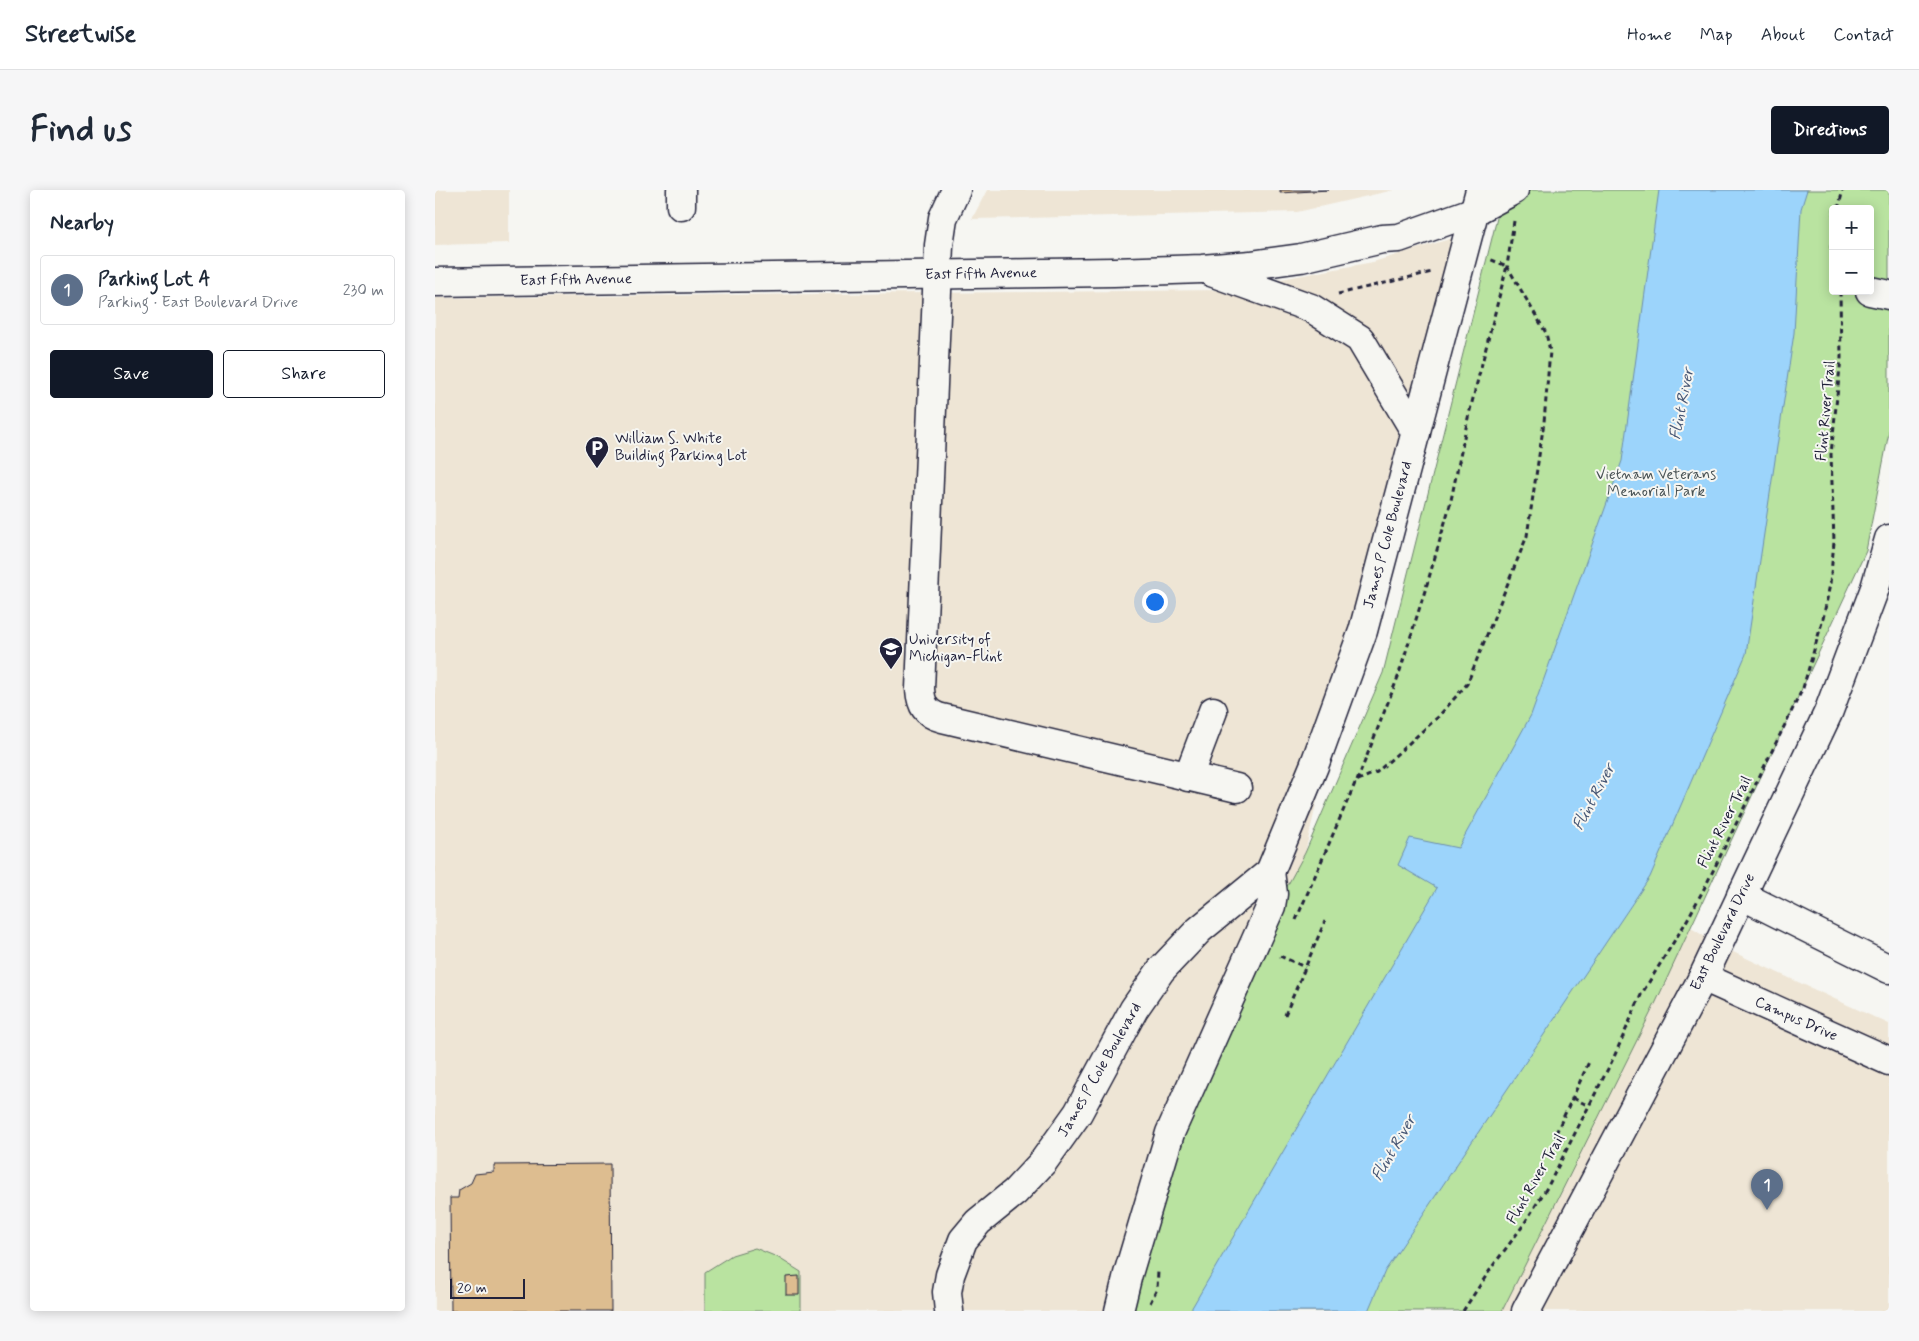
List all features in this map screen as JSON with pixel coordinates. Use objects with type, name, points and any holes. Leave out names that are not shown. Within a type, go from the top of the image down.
[{"type":"street","points":[[956,190],[941,227],[937,274],[920,689],[923,707],[931,714],[942,718],[1237,788]]},
{"type":"street","name":"East Fifth Avenue","points":[[435,282],[1202,269],[1301,258],[1382,239],[1399,238],[1477,200],[1514,190]]},
{"type":"street","name":"James P Cole Boulevard","points":[[949,1311],[947,1292],[950,1274],[963,1240],[978,1222],[1015,1192],[1043,1162],[1073,1120],[1134,1009],[1161,970],[1199,930],[1270,872],[1314,766],[1363,631],[1477,200]]},
{"type":"street","points":[[1202,269],[1311,308],[1360,339],[1416,433]]},
{"type":"street","points":[[1874,292],[1889,295]]},
{"type":"street","name":"East Boulevard Drive","points":[[1526,1311],[1703,977],[1828,713],[1875,588],[1889,539]]},
{"type":"street","points":[[1188,777],[1213,710]]},
{"type":"street","name":"James P Cole Boulevard","points":[[1119,1311],[1128,1274],[1170,1133],[1268,913],[1273,894],[1270,872]]},
{"type":"street","points":[[1741,895],[1889,969]]},
{"type":"street","name":"Campus Drive","points":[[1703,977],[1889,1061]]},
{"type":"path","points":[[1839,205],[1843,190]]},
{"type":"path","points":[[1292,928],[1356,781],[1377,772],[1438,717],[1467,684],[1527,536],[1544,422],[1550,351],[1546,333],[1507,266],[1514,218]]},
{"type":"path","name":"Flint River Trail","points":[[1463,1311],[1543,1194],[1614,1057],[1641,995],[1686,922],[1761,777],[1803,688],[1814,655],[1830,584],[1834,542],[1831,454],[1841,358],[1840,295]]},
{"type":"path","points":[[1285,1015],[1325,921]]},
{"type":"path","points":[[1276,964],[1284,947]]},
{"type":"path","points":[[1280,956],[1305,967]]},
{"type":"path","points":[[1556,1133],[1589,1062]]},
{"type":"path","points":[[1573,1098],[1589,1106]]},
{"type":"path","points":[[1145,1311],[1157,1289],[1158,1266]]},
{"type":"shaded area","points":[[435,190],[509,190],[509,243],[435,245]]},
{"type":"shaded area","points":[[987,190],[1394,190],[1297,212],[972,219]]},
{"type":"shaded area","name":"University of Michigan-Flint","points":[[1453,238],[1389,487],[1305,853],[1108,1311],[435,1311],[435,298],[1222,290],[1373,262]]},
{"type":"shaded area","points":[[1658,907],[1718,945],[1889,1024],[1889,1311],[1368,1311]]},
{"type":"green space","name":"Vietnam Veterans Memorial Park","points":[[1504,190],[1889,190],[1889,432],[1866,551],[1656,1002],[1502,1311],[1108,1311],[1181,1083],[1305,853],[1383,673]]},
{"type":"green space","points":[[755,1248],[777,1257],[801,1272],[801,1311],[705,1311],[705,1272],[732,1255]]},
{"type":"water","name":"Flint River","points":[[1659,190],[1807,190],[1801,209],[1794,333],[1746,654],[1650,877],[1385,1271],[1368,1311],[1190,1311],[1437,888],[1398,865],[1410,838],[1458,848],[1531,715],[1622,461]]},
{"type":"building","points":[[1280,190],[1329,190],[1280,193]]},
{"type":"building","points":[[610,1164],[611,1311],[451,1311],[450,1198],[458,1198],[459,1190],[471,1183],[475,1174],[494,1172],[494,1165]]},
{"type":"building","points":[[799,1276],[799,1295],[786,1295],[786,1277]]},
{"type":"place","name":"William S. White Building Parking Lot","points":[[597,469]]},
{"type":"place","name":"University of Michigan-Flint","points":[[891,670]]},
{"type":"place","name":"Parking Lot A","points":[[1767,1210]]}]
